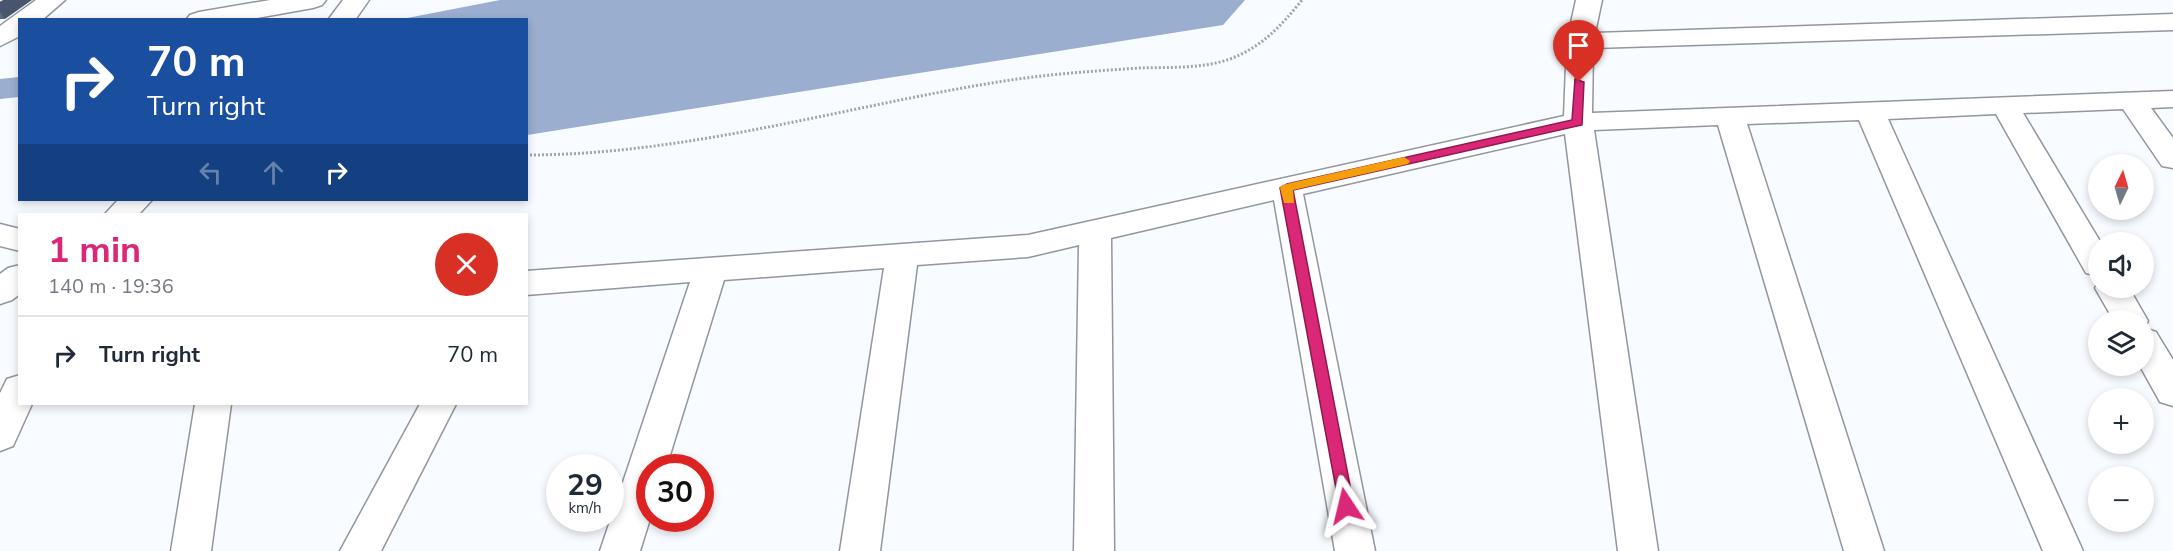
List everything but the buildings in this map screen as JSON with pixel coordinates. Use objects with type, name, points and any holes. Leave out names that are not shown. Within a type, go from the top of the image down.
[{"type":"street","points":[[29,18],[52,0]]},
{"type":"street","points":[[210,18],[313,0]]},
{"type":"street","points":[[342,18],[356,0]]},
{"type":"street","points":[[1589,0],[1580,41],[1578,122],[1638,551]]},
{"type":"street","points":[[1580,41],[2173,22],[2145,0]]},
{"type":"street","points":[[0,38],[18,25]]},
{"type":"street","points":[[0,43],[18,42]]},
{"type":"street","points":[[528,283],[1028,246],[1578,122],[2173,99]]},
{"type":"street","points":[[2131,101],[2173,159]]},
{"type":"street","points":[[2005,106],[2088,248]]},
{"type":"street","points":[[1870,111],[2064,551]]},
{"type":"street","points":[[1730,116],[1864,551]]},
{"type":"street","points":[[1287,188],[1355,551]]},
{"type":"street","points":[[121,213],[136,201]]},
{"type":"street","points":[[1094,551],[1095,231]]},
{"type":"street","points":[[0,235],[18,240]]},
{"type":"street","points":[[860,551],[902,255]]},
{"type":"street","points":[[620,551],[711,269]]},
{"type":"street","points":[[0,292],[18,278]]},
{"type":"street","points":[[2154,359],[2173,392]]},
{"type":"street","points":[[0,436],[18,394]]},
{"type":"street","points":[[191,551],[213,405]]},
{"type":"street","points":[[360,551],[437,405]]},
{"type":"path","points":[[528,154],[564,155],[754,132],[1004,81],[1088,70],[1202,65],[1230,59],[1273,35],[1302,0]]},
{"type":"water","points":[[500,0],[1245,0],[1223,25],[528,135],[528,18],[407,18]]},
{"type":"water","points":[[18,77],[18,97],[0,99],[0,79]]},
{"type":"slow traffic","points":[[1289,200],[1287,188],[1404,161]]},
{"type":"route","points":[[1346,506],[1287,188],[1578,122],[1579,82]]}]
